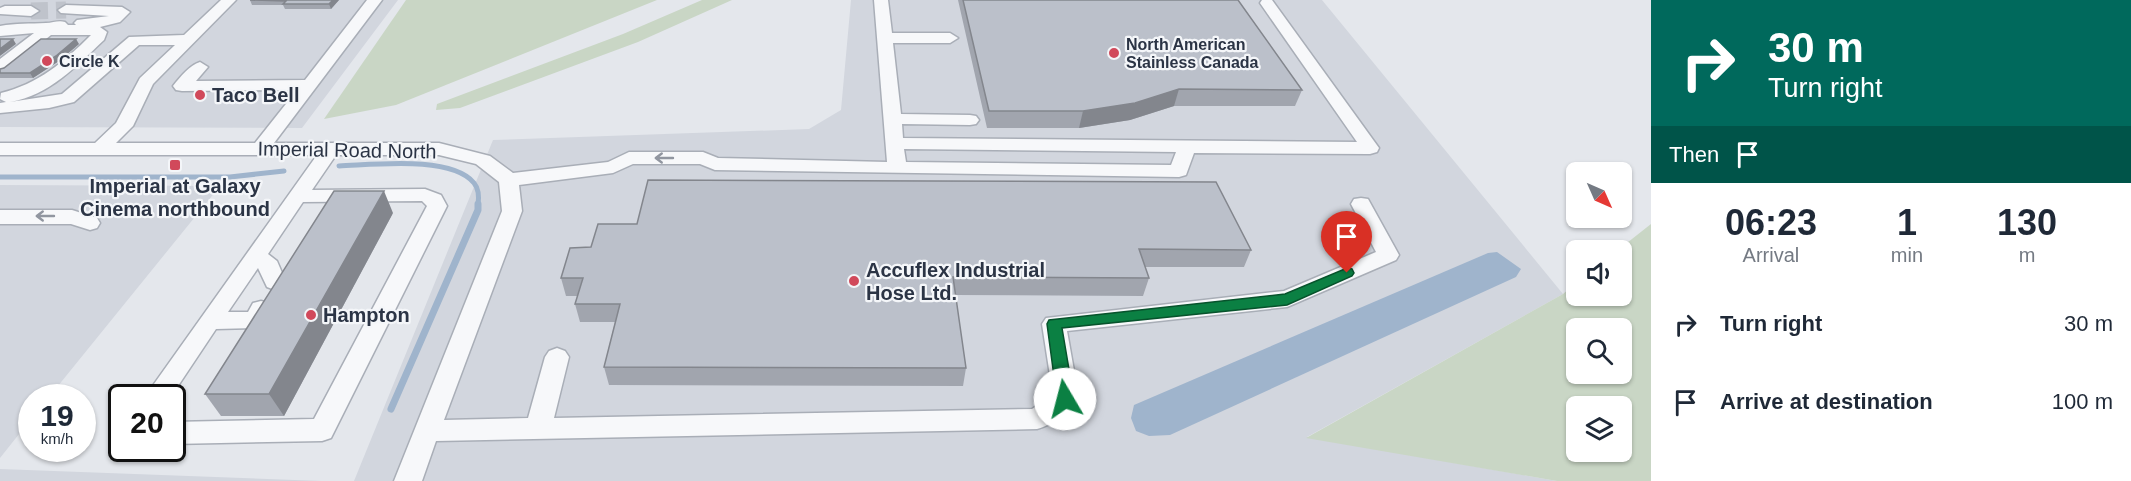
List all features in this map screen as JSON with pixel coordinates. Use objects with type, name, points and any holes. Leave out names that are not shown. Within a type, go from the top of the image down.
[{"type":"street","points":[[100,149],[124,126],[146,82],[229,0]]},
{"type":"street","points":[[261,148],[375,0]]},
{"type":"street","points":[[881,0],[897,168]]},
{"type":"street","points":[[896,143],[1370,148],[1267,3]]},
{"type":"street","points":[[2,12],[25,5]]},
{"type":"street","points":[[0,31],[57,23],[107,22],[122,12],[93,11],[57,23],[0,67]]},
{"type":"street","points":[[0,97],[20,95],[37,88],[98,37],[99,32],[57,23]]},
{"type":"street","points":[[885,38],[950,38]]},
{"type":"street","points":[[0,108],[49,103],[68,98],[135,40],[187,40]]},
{"type":"street","points":[[200,67],[182,86],[310,85]]},
{"type":"street","points":[[894,120],[970,120]]},
{"type":"street","points":[[408,481],[512,211],[509,180],[613,167],[629,172],[700,172],[715,164],[1179,171],[1187,147]]},
{"type":"street","name":"Imperial Road North","points":[[0,149],[439,149],[483,160],[509,180]]},
{"type":"street","points":[[166,384],[330,149]]},
{"type":"street","points":[[186,433],[322,430],[437,207],[434,199],[425,195],[297,196]]},
{"type":"street","points":[[427,431],[1037,419],[1065,399],[1054,324],[1287,299],[1388,255],[1362,204]]},
{"type":"street","points":[[0,216],[72,217],[90,223]]},
{"type":"street","points":[[255,255],[268,266],[275,282]]},
{"type":"street","points":[[210,321],[255,320],[261,309]]},
{"type":"street","points":[[538,429],[557,357]]},
{"type":"shaded area","points":[[0,0],[398,0],[302,128],[0,127]]},
{"type":"shaded area","points":[[851,0],[1322,0],[1563,294],[1307,437],[1557,481],[354,481],[493,140],[809,129],[841,110]]},
{"type":"shaded area","points":[[0,185],[220,186],[60,384],[18,384],[18,435],[0,458]]},
{"type":"shaded area","points":[[0,469],[322,481],[0,481]]},
{"type":"green space","points":[[406,0],[657,0],[396,105],[324,119]]},
{"type":"green space","points":[[702,0],[732,0],[638,42],[460,108],[436,110],[437,104],[623,34]]},
{"type":"green space","points":[[1651,224],[1651,481],[1557,481],[1306,438],[1566,291],[1566,306],[1632,306],[1631,240]]},
{"type":"water","points":[[1497,252],[1521,269],[1516,277],[1170,435],[1149,436],[1136,431],[1131,418],[1134,405],[1488,253]]},
{"type":"building","points":[[250,0],[333,0],[329,4],[283,4],[286,1]]},
{"type":"building","name":"North American Stainless Canada","points":[[963,0],[1238,0],[1302,90],[1179,89],[1135,103],[1083,111],[989,111]]},
{"type":"building","points":[[0,39],[13,39],[0,49]]},
{"type":"building","points":[[41,39],[76,39],[30,73],[0,73],[0,69]]},
{"type":"building","name":"Accuflex Industrial Hose Ltd.","points":[[648,180],[1216,182],[1251,250],[1139,249],[1149,278],[953,277],[966,368],[604,367],[620,304],[575,304],[583,278],[561,278],[570,248],[591,247],[598,224],[637,224]]},
{"type":"building","points":[[334,191],[384,191],[269,394],[205,394]]},
{"type":"waterway","points":[[339,166],[430,165],[448,168],[463,174],[477,188],[478,210],[391,409]]},
{"type":"waterway","points":[[0,177],[230,177],[284,171]]},
{"type":"tunnel","points":[[31,11],[66,10]]},
{"type":"place","name":"North American Stainless Canada","points":[[1114,53]]},
{"type":"place","name":"Circle K","points":[[47,61]]},
{"type":"place","name":"Taco Bell","points":[[200,95]]},
{"type":"place","name":"Imperial at Galaxy Cinema northbound","points":[[175,165]]},
{"type":"place","name":"Accuflex Industrial Hose Ltd.","points":[[854,281]]},
{"type":"place","name":"Hampton","points":[[311,315]]},
{"type":"route","points":[[1065,399],[1054,324],[1287,299],[1347,273]]}]
